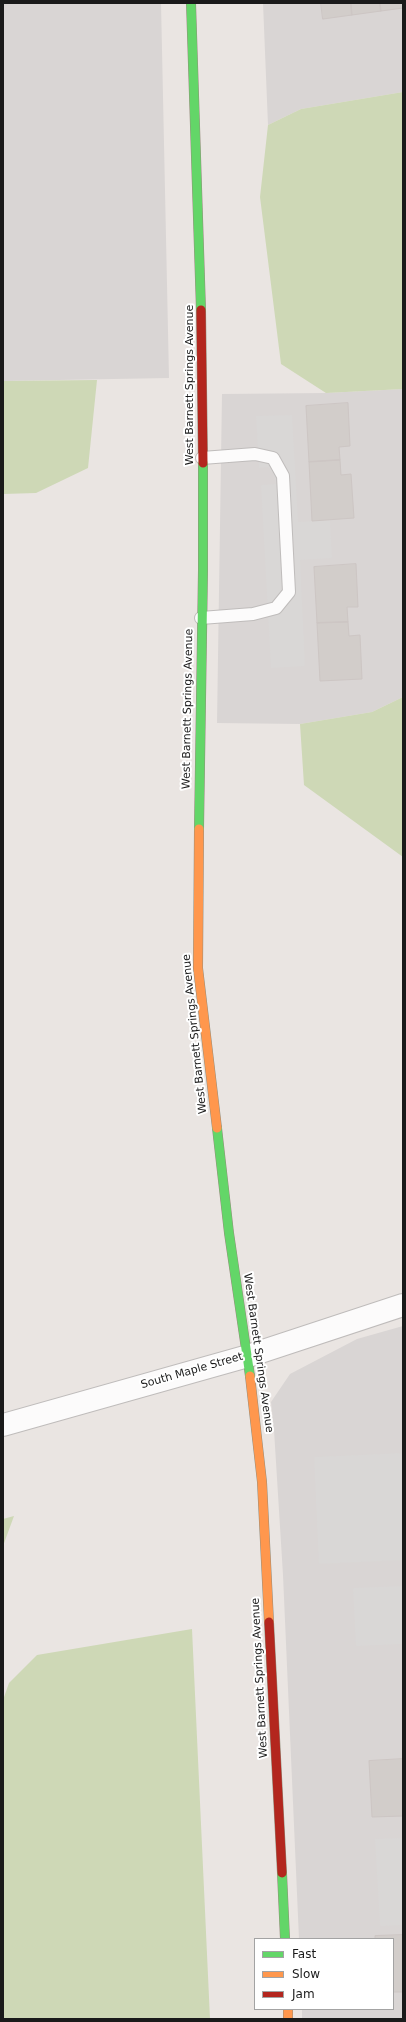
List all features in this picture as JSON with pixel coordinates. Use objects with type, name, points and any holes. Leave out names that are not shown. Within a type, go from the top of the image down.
[{"type":"street","name":"West Barnett Springs Avenue","points":[[191,3],[202,325],[198,968],[229,1233],[248,1356],[262,1482],[286,1938]]},
{"type":"street","name":"South Maple Street","points":[[3,1425],[248,1356],[403,1305]]},
{"type":"lane","points":[[201,618],[253,614],[276,608],[289,592],[282,476],[273,458],[255,454],[202,458]]},
{"type":"shaded area","points":[[3,3],[161,3],[169,378],[3,381]]},
{"type":"shaded area","points":[[263,3],[403,3],[403,92],[301,109],[268,125]]},
{"type":"shaded area","points":[[403,389],[403,697],[372,712],[300,724],[217,723],[222,394],[326,393]]},
{"type":"shaded area","points":[[292,415],[298,522],[330,520],[332,558],[300,560],[305,666],[271,668],[261,485],[276,484],[274,475],[268,467],[259,468],[256,416]]},
{"type":"shaded area","points":[[403,1326],[403,2019],[302,2019],[302,2010],[394,2010],[394,1938],[299,1938],[283,1575],[271,1402],[290,1374],[357,1339]]},
{"type":"shaded area","points":[[402,1453],[403,1560],[319,1564],[314,1457]]},
{"type":"shaded area","points":[[403,1586],[403,1644],[356,1646],[353,1588]]},
{"type":"shaded area","points":[[403,1838],[403,1925],[380,1926],[375,1839]]},
{"type":"green space","points":[[403,92],[403,389],[326,393],[281,364],[260,197],[268,125],[301,109]]},
{"type":"green space","points":[[97,380],[88,468],[36,493],[3,494],[3,381]]},
{"type":"green space","points":[[403,697],[403,857],[304,785],[300,724],[372,712]]},
{"type":"green space","points":[[14,1516],[3,1546],[3,1519]]},
{"type":"green space","points":[[192,1629],[210,2019],[3,2019],[3,1700],[9,1683],[37,1655]]},
{"type":"building","points":[[321,3],[351,3],[352,15],[323,19]]},
{"type":"building","points":[[351,3],[380,3],[381,11],[352,15]]},
{"type":"building","points":[[380,3],[403,3],[403,8],[381,11]]},
{"type":"building","points":[[348,403],[350,446],[339,447],[340,460],[309,462],[306,406]]},
{"type":"building","points":[[340,460],[341,475],[351,474],[354,518],[312,521],[309,462]]},
{"type":"building","points":[[356,564],[358,607],[347,607],[348,622],[317,623],[314,567]]},
{"type":"building","points":[[348,622],[349,636],[360,635],[362,679],[320,681],[317,623]]},
{"type":"building","points":[[403,1759],[403,1816],[372,1817],[369,1761]]},
{"type":"building","points":[[403,1935],[403,1992],[394,1992],[394,1938],[375,1938],[375,1936]]},
{"type":"traffic: fast","points":[[191,3],[201,310]]},
{"type":"traffic: fast","points":[[199,829],[203,463]]},
{"type":"traffic: fast","points":[[217,1128],[229,1233],[250,1376]]},
{"type":"traffic: fast","points":[[282,1873],[285,1938]]},
{"type":"traffic: slow","points":[[199,829],[198,968],[217,1128]]},
{"type":"traffic: slow","points":[[250,1376],[262,1482],[269,1622]]},
{"type":"traffic: slow","points":[[288,2010],[288,2019]]},
{"type":"traffic: jam","points":[[201,310],[203,463]]},
{"type":"traffic: jam","points":[[269,1622],[282,1873]]}]
